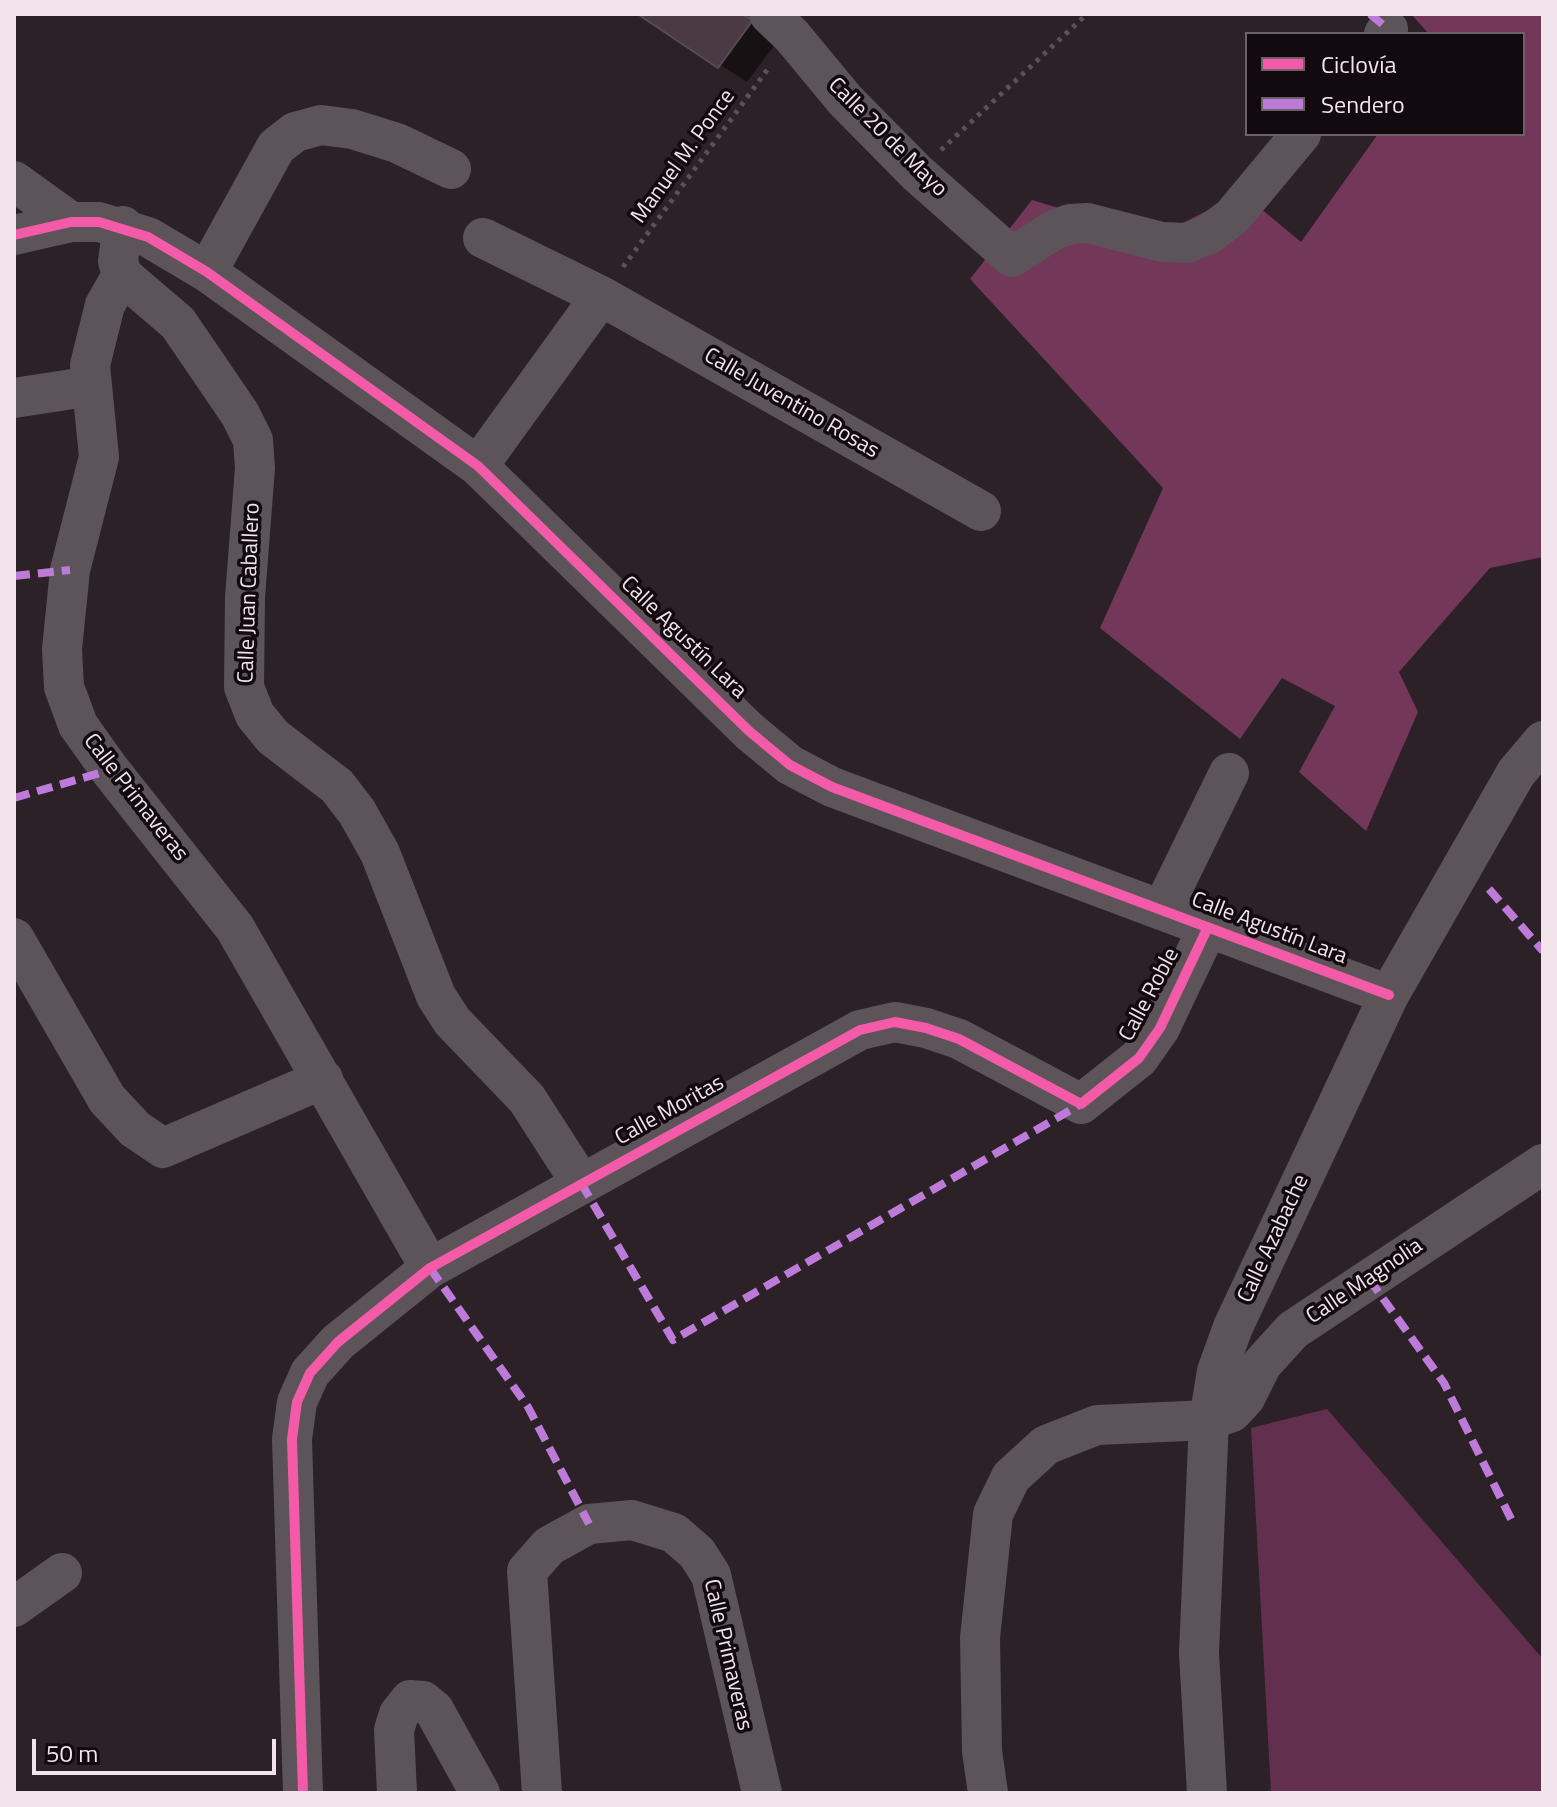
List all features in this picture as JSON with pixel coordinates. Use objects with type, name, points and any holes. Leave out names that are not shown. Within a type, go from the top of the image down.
[{"type":"street","name":"Calle 20 de Mayo","points":[[781,25],[845,100],[917,173],[1012,257],[1052,231],[1070,224],[1088,223],[1162,242],[1187,243],[1209,234],[1232,217],[1299,136]]},
{"type":"street","points":[[207,272],[276,147],[295,132],[321,125],[352,129],[397,143],[451,169]]},
{"type":"street","points":[[14,181],[71,222]]},
{"type":"street","name":"Calle Agustín Lara","points":[[14,235],[71,222],[123,226],[207,272],[478,466],[749,731],[790,765],[832,787],[1389,995]]},
{"type":"street","points":[[122,275],[118,261],[123,226]]},
{"type":"street","name":"Calle Juventino Rosas","points":[[483,238],[601,296],[981,511]]},
{"type":"street","name":"Calle Primaveras","points":[[122,275],[105,305],[90,365],[99,457],[70,570],[62,649],[64,687],[78,725],[235,928],[430,1268]]},
{"type":"street","name":"Calle Juan Caballero","points":[[122,275],[178,323],[240,414],[253,440],[255,468],[245,597],[244,687],[255,715],[273,737],[337,786],[357,812],[380,853],[436,996],[452,1021],[527,1099],[581,1183]]},
{"type":"street","points":[[478,466],[601,296]]},
{"type":"street","points":[[14,398],[92,386]]},
{"type":"street","name":"Calle Azabache","points":[[1207,1793],[1199,1653],[1209,1420],[1217,1371],[1233,1327],[1389,995],[1516,773],[1543,741]]},
{"type":"street","points":[[1162,910],[1229,773]]},
{"type":"street","name":"Calle Roble","points":[[1081,1104],[1139,1058],[1160,1028],[1208,927]]},
{"type":"street","points":[[14,938],[107,1099],[135,1129],[163,1148],[323,1079]]},
{"type":"street","name":"Calle Moritas","points":[[303,1793],[292,1439],[297,1402],[310,1373],[338,1342],[430,1268],[860,1030],[895,1022],[959,1039],[1081,1104]]},
{"type":"street","name":"Calle Magnolia","points":[[1209,1420],[1232,1412],[1245,1398],[1262,1364],[1293,1330],[1543,1164]]},
{"type":"street","points":[[988,1793],[982,1751],[980,1638],[993,1514],[1011,1477],[1046,1445],[1097,1425],[1209,1420]]},
{"type":"street","name":"Calle Primaveras","points":[[542,1793],[527,1571],[549,1546],[589,1524],[632,1520],[674,1533],[697,1553],[711,1575],[762,1793]]},
{"type":"street","points":[[14,1607],[62,1573]]},
{"type":"street","points":[[397,1793],[394,1730],[399,1714],[410,1700],[423,1701],[434,1710],[480,1793]]},
{"type":"path","points":[[917,173],[1087,14]]},
{"type":"shaded area","points":[[1411,14],[1543,14],[1543,557],[1490,568],[1399,672],[1418,712],[1366,831],[1299,772],[1335,706],[1282,678],[1240,739],[1100,628],[1163,488],[970,279],[1032,200],[1155,237],[1242,193],[1301,242],[1377,136],[1525,136],[1525,32],[1427,32]]},
{"type":"shaded area","points":[[1327,1409],[1543,1659],[1543,1793],[1271,1793],[1251,1428]]},
{"type":"building","points":[[741,14],[753,20],[718,68],[639,15]]},
{"type":"marked path","points":[[1370,14],[1388,29]]},
{"type":"marked path","points":[[14,576],[70,570]]},
{"type":"marked path","points":[[14,798],[110,770]]},
{"type":"marked path","points":[[1489,889],[1543,951]]},
{"type":"marked path","points":[[581,1183],[673,1340],[1081,1104]]},
{"type":"marked path","points":[[430,1268],[528,1407],[589,1524]]},
{"type":"marked path","points":[[1369,1279],[1444,1383],[1513,1523]]},
{"type":"cycle path","points":[[14,235],[71,222],[99,222],[148,237],[207,272],[478,466],[749,731],[790,765],[832,787],[1389,995]]},
{"type":"cycle path","points":[[303,1793],[292,1439],[297,1402],[310,1373],[338,1342],[430,1268],[860,1030],[895,1022],[959,1039],[1081,1104],[1139,1058],[1160,1028],[1208,927]]}]
